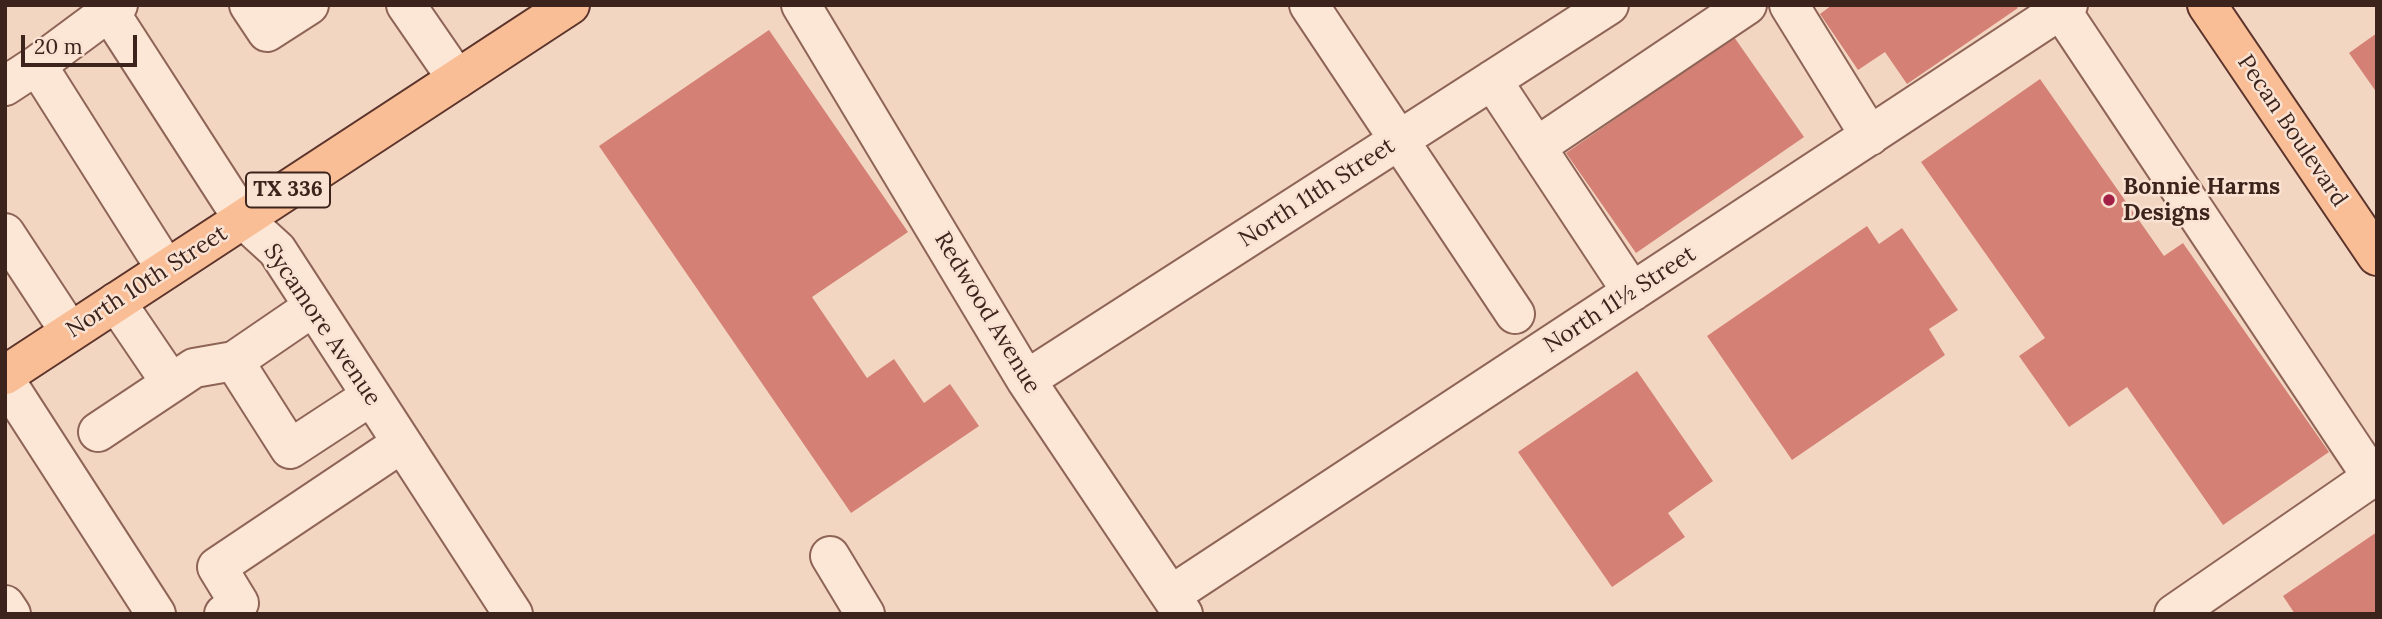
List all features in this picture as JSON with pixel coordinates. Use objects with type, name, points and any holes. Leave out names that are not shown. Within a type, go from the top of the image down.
[{"type":"main road","name":"Pecan Boulevard","points":[[2207,5],[2377,256]]},
{"type":"main road","name":"North 10th Street","points":[[5,375],[561,8]]},
{"type":"street","points":[[249,5],[267,32],[309,5]]},
{"type":"street","points":[[406,5],[457,79]]},
{"type":"street","name":"Redwood Avenue","points":[[801,5],[1026,380],[1177,604]]},
{"type":"street","points":[[1309,5],[1515,314]]},
{"type":"street","name":"North 11th Street","points":[[1026,380],[1609,5]]},
{"type":"street","points":[[1536,147],[1747,5]]},
{"type":"street","points":[[1789,5],[1870,135]]},
{"type":"street","points":[[5,86],[111,8]]},
{"type":"street","name":"Sycamore Avenue","points":[[111,8],[243,219],[277,250],[513,614]]},
{"type":"street","points":[[2064,8],[2374,475],[2174,614]]},
{"type":"street","name":"North 11½ Street","points":[[1177,604],[1632,292],[2064,8]]},
{"type":"street","points":[[37,65],[166,269]]},
{"type":"street","points":[[1492,80],[1632,292]]},
{"type":"street","points":[[5,233],[70,332]]},
{"type":"street","points":[[116,302],[171,383]]},
{"type":"street","points":[[98,432],[194,368],[234,361],[313,307]]},
{"type":"street","points":[[234,361],[290,449],[371,397]]},
{"type":"street","points":[[5,380],[156,614]]},
{"type":"street","points":[[224,614],[239,603],[217,567],[402,443]]},
{"type":"street","points":[[830,556],[865,614]]},
{"type":"street","points":[[5,605],[11,614]]},
{"type":"building","points":[[1832,5],[2015,5],[2018,8],[1907,84],[1885,52],[1858,70],[1820,14]]},
{"type":"building","points":[[769,30],[908,232],[812,297],[867,378],[894,359],[924,403],[950,384],[979,426],[851,513],[599,146]]},
{"type":"building","points":[[2377,33],[2377,93],[2349,53]]},
{"type":"building","points":[[1734,37],[1804,137],[1636,253],[1566,153]]},
{"type":"building","points":[[2040,79],[2164,256],[2183,243],[2329,452],[2223,525],[2127,387],[2069,427],[2019,356],[2045,338],[1921,162]]},
{"type":"building","points":[[1867,226],[1879,244],[1902,228],[1958,310],[1929,329],[1945,355],[1792,460],[1707,336]]},
{"type":"building","points":[[1637,371],[1713,481],[1668,513],[1685,537],[1612,587],[1518,452]]},
{"type":"building","points":[[2377,532],[2377,614],[2295,614],[2283,596]]},
{"type":"place","name":"Bonnie Harms Designs","points":[[2109,200]]}]
